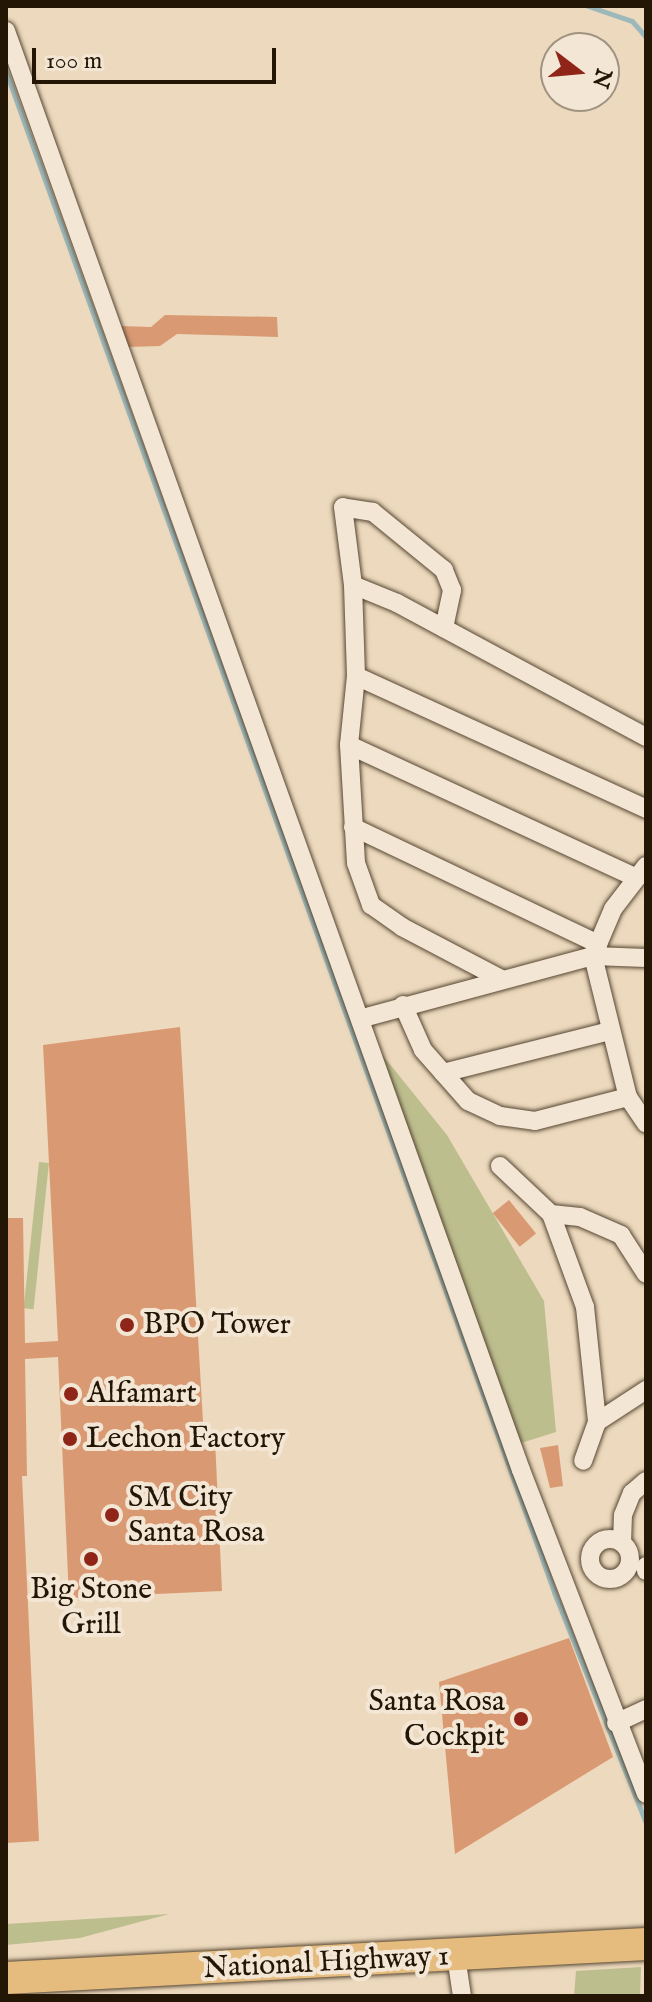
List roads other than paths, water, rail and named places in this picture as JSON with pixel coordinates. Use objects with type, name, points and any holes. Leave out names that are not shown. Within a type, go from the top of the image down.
[{"type":"highway","name":"National Highway 1","points":[[6,1978],[646,1944]]},
{"type":"street","points":[[6,31],[363,1018],[521,1470],[616,1723],[646,1794]]},
{"type":"street","points":[[444,628],[452,590],[444,570],[373,512],[346,505],[356,676],[349,745],[356,863],[371,905],[501,979]]},
{"type":"street","points":[[353,585],[444,628],[646,737]]},
{"type":"street","points":[[356,676],[646,809]]},
{"type":"street","points":[[349,745],[642,872],[613,909],[596,950],[610,1031],[628,1097],[646,1124]]},
{"type":"street","points":[[353,827],[596,950],[646,958]]},
{"type":"street","points":[[363,1018],[596,950]]},
{"type":"street","points":[[403,1005],[423,1050],[443,1073],[468,1101],[500,1116],[535,1121],[628,1097]]},
{"type":"street","points":[[443,1073],[610,1031]]},
{"type":"street","points":[[500,1166],[551,1214],[585,1307],[597,1422],[583,1461]]},
{"type":"street","points":[[551,1214],[580,1217],[621,1235],[646,1274]]},
{"type":"street","points":[[597,1422],[646,1390]]},
{"type":"street","points":[[622,1543],[623,1515],[632,1493],[646,1481]]},
{"type":"street","points":[[610,1539],[622,1543],[641,1568],[608,1579],[596,1573],[591,1562],[598,1544],[610,1539]]},
{"type":"street","points":[[616,1723],[646,1709]]},
{"type":"street","points":[[450,1956],[462,1996]]},
{"type":"waterway","points":[[588,6],[632,21],[646,37]]},
{"type":"waterway","points":[[6,72],[554,1592],[646,1823]]},
{"type":"place","name":"BPO Tower","points":[[127,1325]]},
{"type":"place","name":"Alfamart","points":[[71,1394]]},
{"type":"place","name":"Lechon Factory","points":[[70,1439]]},
{"type":"place","name":"SM City Santa Rosa","points":[[112,1515]]},
{"type":"place","name":"Big Stone Grill","points":[[91,1559]]},
{"type":"place","name":"Santa Rosa Cockpit","points":[[521,1719]]}]
